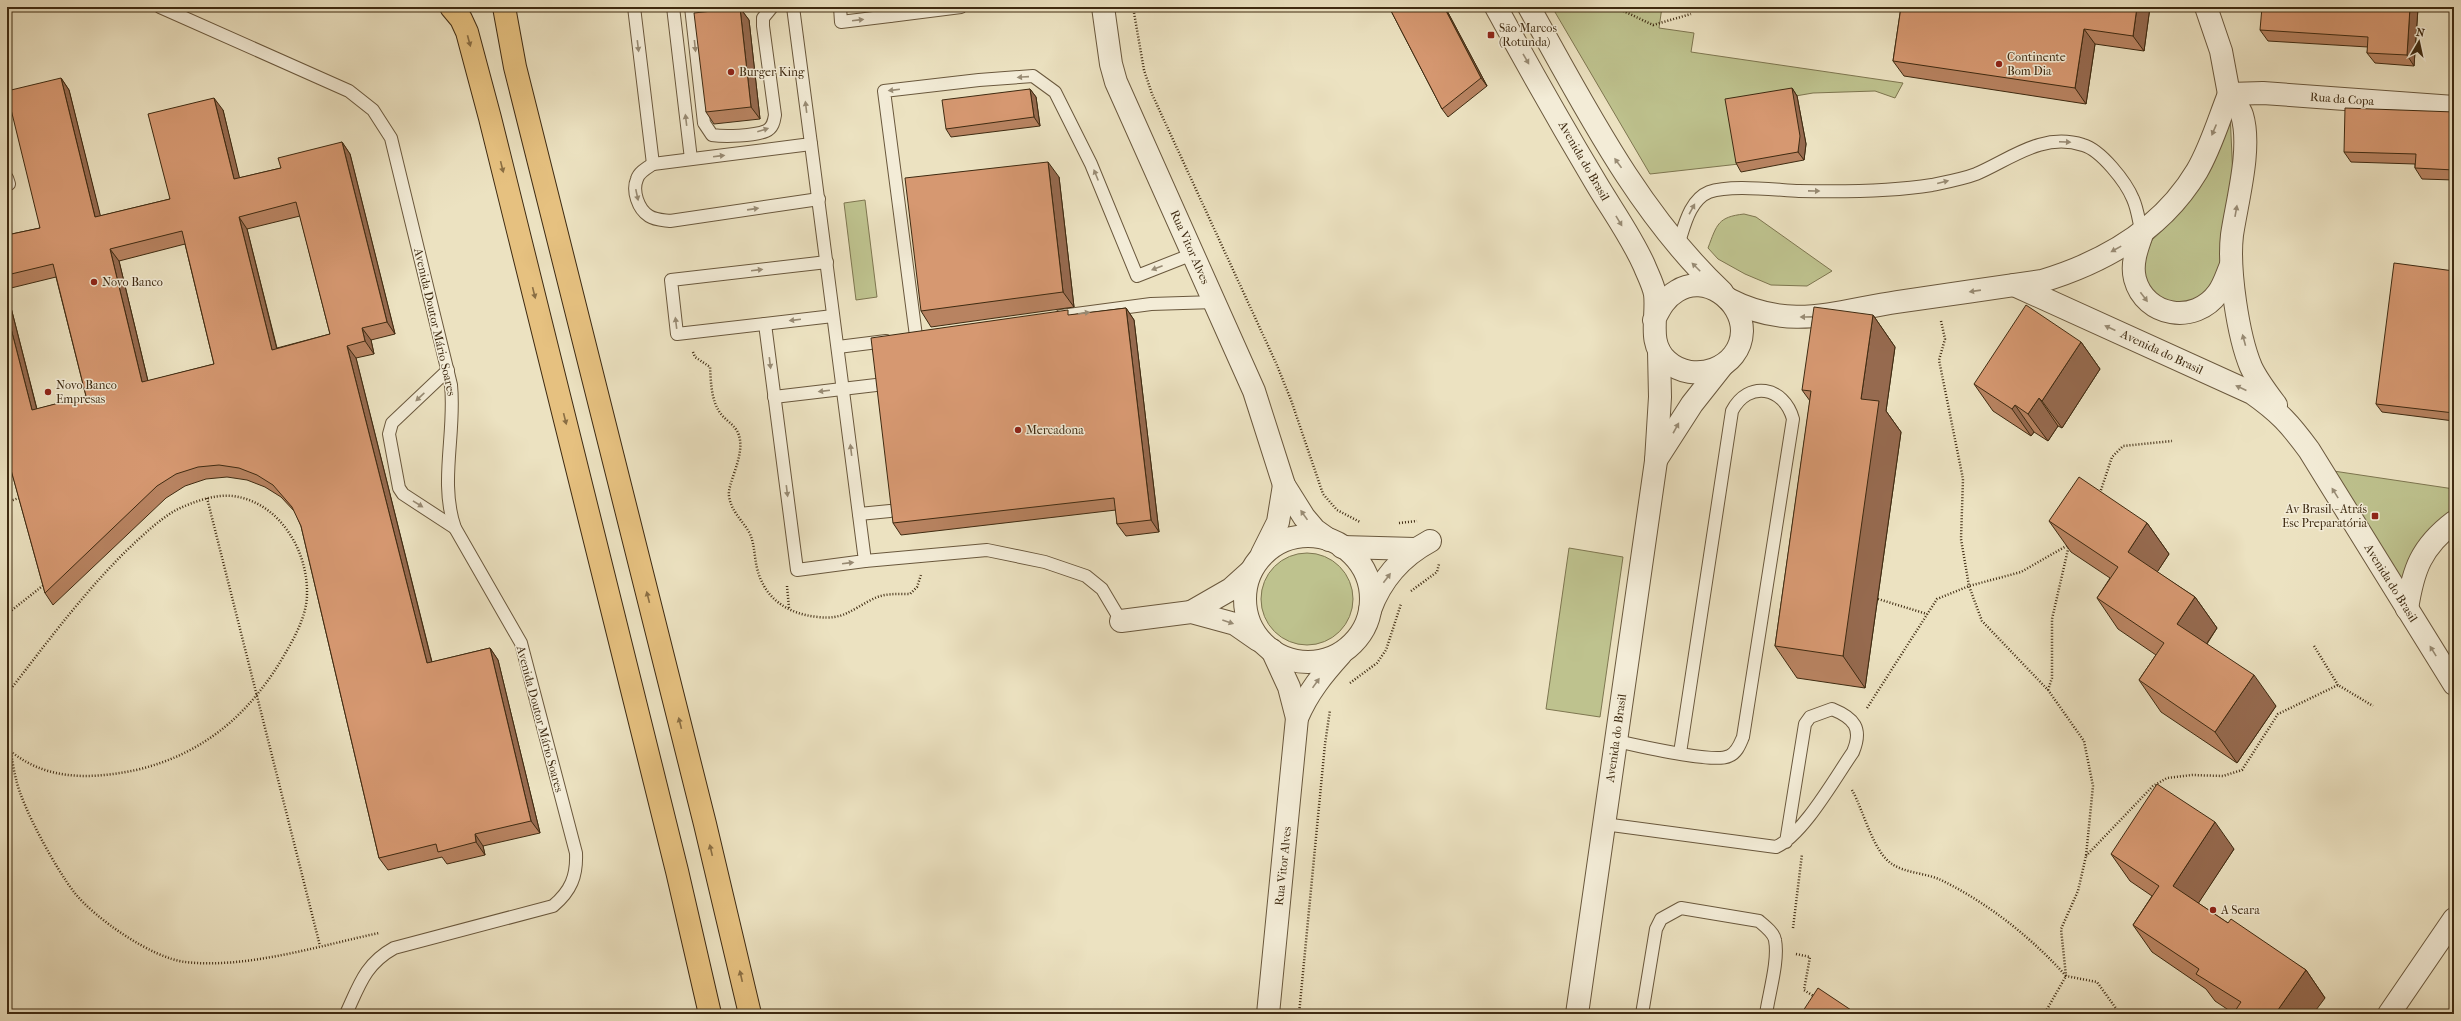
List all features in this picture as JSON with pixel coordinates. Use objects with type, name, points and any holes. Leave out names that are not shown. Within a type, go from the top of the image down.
[{"type":"main road","points":[[451,7],[461,19],[467,32],[490,118],[674,855],[710,1014]]},
{"type":"main road","points":[[504,7],[515,67],[703,816],[750,1014]]},
{"type":"street","name":"Rua Vitor Alves","points":[[1103,7],[1111,64],[1116,82],[1254,391],[1284,485],[1311,525],[1354,556],[1363,568],[1371,598],[1369,612],[1364,627],[1356,640],[1320,677],[1306,697],[1297,718],[1268,1014]]},
{"type":"street","name":"Avenida do Brasil","points":[[1496,7],[1595,182],[1639,253],[1651,281],[1655,296],[1654,320]]},
{"type":"street","points":[[1529,7],[1610,152],[1690,261],[1726,297],[1736,309],[1742,330],[1739,345],[1730,359],[1725,363],[1715,370],[1699,373],[1683,370],[1666,360],[1659,351],[1655,339],[1654,320],[1664,301],[1678,290],[1690,286],[1708,287],[1726,297],[1748,309],[1767,315],[1810,317],[1937,296],[2042,281],[2066,274],[2090,264],[2142,234],[2167,212],[2197,170],[2229,94]]},
{"type":"street","points":[[2206,7],[2221,51],[2229,94],[2242,114],[2245,138],[2241,186],[2232,237],[2231,265],[2241,328],[2251,366],[2266,391],[2289,422]]},
{"type":"street","name":"Rua da Copa","points":[[2229,94],[2263,93],[2454,107]]},
{"type":"street","points":[[2142,234],[2134,258],[2134,278],[2141,295],[2149,304],[2161,311],[2175,313],[2194,311],[2207,304],[2218,293],[2231,265]]},
{"type":"street","name":"Avenida do Brasil","points":[[2014,285],[2252,393],[2274,408],[2289,422],[2454,684]]},
{"type":"street","name":"Avenida do Brasil","points":[[1577,1014],[1656,461],[1660,397],[1659,351]]},
{"type":"street","points":[[1656,461],[1692,404],[1725,363]]},
{"type":"street","name":"Rua Vitor Alves","points":[[1284,485],[1278,522],[1255,565],[1246,586],[1246,608],[1252,629],[1266,646],[1289,687],[1297,718]]},
{"type":"street","points":[[2407,609],[2412,579],[2418,564],[2434,538],[2454,522]]},
{"type":"street","points":[[1121,621],[1191,612],[1231,589],[1270,548],[1284,541],[1298,537],[1335,543],[1422,545],[1398,564],[1381,586],[1369,612]]},
{"type":"street","points":[[1191,612],[1235,624],[1266,646]]},
{"type":"street","name":"Rua Vitor Alves","points":[[1266,646],[1286,658],[1301,661],[1316,661],[1331,657],[1345,650]]},
{"type":"street","points":[[2389,1014],[2454,919]]},
{"type":"lane","name":"Avenida Doutor Mário Soares","points":[[160,7],[349,92],[373,110],[390,138],[448,370],[453,420],[447,500],[455,528],[521,643],[576,853],[577,866],[573,882],[566,895],[553,906],[394,948],[372,963],[346,1014]]},
{"type":"lane","points":[[634,7],[653,164]]},
{"type":"lane","points":[[673,7],[691,159]]},
{"type":"lane","points":[[691,7],[704,123],[712,135],[727,137],[766,131],[774,122],[775,115],[763,26],[764,18],[772,7]]},
{"type":"lane","points":[[793,7],[865,561]]},
{"type":"lane","points":[[840,7],[841,22],[889,12],[962,7]]},
{"type":"lane","points":[[916,336],[884,91],[979,80],[1033,76],[1055,92],[1091,164],[1137,276],[1193,254]]},
{"type":"lane","points":[[1678,245],[1690,212],[1698,200],[1709,192],[1738,188],[1876,191],[1932,185],[1974,174],[2030,146],[2046,142],[2084,145],[2100,154],[2133,199],[2142,234]]},
{"type":"lane","points":[[811,144],[653,164],[637,179],[635,189],[637,200],[642,209],[649,216],[658,220],[670,221],[818,199]]},
{"type":"lane","points":[[827,262],[671,280],[677,334],[833,316]]},
{"type":"lane","points":[[1049,318],[1151,304],[1215,302]]},
{"type":"lane","points":[[765,324],[797,570],[865,561],[987,550],[1045,562],[1086,576],[1102,589],[1121,621]]},
{"type":"lane","points":[[838,347],[932,334]]},
{"type":"lane","points":[[448,370],[392,422],[388,434],[399,488],[404,494],[455,528]]},
{"type":"lane","points":[[774,397],[876,385]]},
{"type":"lane","points":[[1616,741],[1680,753],[1719,759],[1730,756],[1738,748],[1743,736],[1793,419],[1789,406],[1770,392],[1761,389],[1747,393],[1737,401],[1732,411],[1680,753]]},
{"type":"lane","points":[[859,514],[890,511]]},
{"type":"lane","points":[[1604,824],[1776,846],[1786,842],[1806,819],[1853,752],[1859,739],[1856,725],[1844,714],[1832,709],[1810,717],[1805,724],[1786,842]]},
{"type":"lane","points":[[1642,1014],[1653,940],[1661,919],[1681,908],[1759,921],[1775,939],[1775,950],[1766,1014]]},
{"type":"path","points":[[1616,7],[1653,25],[1691,14]]},
{"type":"path","points":[[1937,296],[1944,339],[1939,360],[1963,479],[1961,539],[1969,586],[1982,621],[2048,690],[2084,741],[2093,786],[2086,856],[2078,891],[2061,929],[2066,976],[2046,1011],[2042,1014]]},
{"type":"path","points":[[2098,497],[2112,457],[2123,446],[2172,441]]},
{"type":"path","points":[[7,502],[28,495]]},
{"type":"path","points":[[7,694],[88,592],[148,529],[175,511],[207,498],[232,496],[250,501],[274,515],[292,537],[300,552],[308,595],[302,618],[270,679],[257,695],[225,728],[193,748],[157,765],[118,774],[78,776],[46,772],[28,765],[12,753]]},
{"type":"path","points":[[207,498],[320,946]]},
{"type":"path","points":[[2048,690],[2052,678],[2052,618],[2069,544],[2073,538]]},
{"type":"path","points":[[1856,725],[1937,598],[1969,586],[2021,572],[2069,544]]},
{"type":"path","points":[[7,614],[48,582]]},
{"type":"path","points":[[1878,599],[1927,614]]},
{"type":"path","points":[[2314,646],[2338,685],[2372,706]]},
{"type":"path","points":[[2086,856],[2153,786],[2168,778],[2192,775],[2223,776],[2242,770],[2278,714],[2338,685]]},
{"type":"path","points":[[7,732],[16,780],[26,806],[50,854],[74,893],[126,936],[157,954],[184,962],[218,963],[250,960],[391,930],[394,948]]},
{"type":"path","points":[[1853,792],[1877,846],[1892,864],[1942,880],[1989,910],[2041,948],[2066,976],[2097,982],[2120,1014]]},
{"type":"path","points":[[1792,930],[1806,819]]},
{"type":"path","points":[[1775,950],[1810,957],[1804,990],[1816,998]]},
{"type":"green space","points":[[1552,7],[1662,7],[1659,28],[1694,33],[1691,52],[1903,83],[1895,98],[1875,91],[1813,93],[1731,107],[1739,164],[1650,174]]},
{"type":"green space","points":[[2230,113],[2233,178],[2225,255],[2210,295],[2179,308],[2145,287],[2143,263],[2152,240],[2168,225]]},
{"type":"green space","points":[[865,200],[877,297],[856,300],[844,203]]},
{"type":"green space","points":[[1744,214],[1756,217],[1832,271],[1807,286],[1771,285],[1745,274],[1718,259],[1708,248],[1716,227],[1729,217]]},
{"type":"green space","points":[[2320,469],[2454,489],[2454,522],[2438,534],[2407,609]]},
{"type":"green space","points":[[1569,548],[1623,557],[1600,717],[1546,709]]},
{"type":"green space","points":[[1298,553],[1316,553],[1333,560],[1346,573],[1353,590],[1353,608],[1346,625],[1333,638],[1316,645],[1298,645],[1281,638],[1268,625],[1261,608],[1261,590],[1268,573],[1281,560]]},
{"type":"building","points":[[1389,7],[1444,7],[1481,78],[1442,109]]},
{"type":"building","name":"Continente Bom Dia","points":[[1901,7],[2137,7],[2133,36],[2084,29],[2075,88],[1893,61]]},
{"type":"building","points":[[2262,7],[2410,7],[2407,55],[2367,53],[2368,37],[2260,30]]},
{"type":"building","name":"Burger King","points":[[740,8],[751,107],[706,112],[694,13]]},
{"type":"building","points":[[61,78],[95,217],[170,199],[148,114],[214,98],[234,179],[281,168],[278,158],[342,142],[387,322],[362,328],[365,341],[347,346],[427,663],[490,648],[531,821],[475,834],[476,842],[438,852],[436,844],[379,858],[301,526],[292,507],[273,485],[257,475],[239,468],[219,465],[198,467],[176,474],[157,486],[45,593],[7,459],[7,313],[32,410],[86,396],[53,264],[7,275],[7,235],[40,228],[7,91]],"holes":[[[296,202],[330,334],[272,350],[239,217]],[[182,231],[214,364],[142,382],[110,249]]]},
{"type":"building","points":[[1792,88],[1800,136],[1798,152],[1736,163],[1725,99]]},
{"type":"building","points":[[1030,89],[1034,117],[946,129],[942,100]]},
{"type":"building","points":[[2345,108],[2454,112],[2454,170],[2415,168],[2416,154],[2344,152]]},
{"type":"building","points":[[1048,162],[1063,292],[921,311],[905,178]]},
{"type":"building","points":[[2394,263],[2454,271],[2454,413],[2376,404]]},
{"type":"building","points":[[2026,305],[2081,342],[2042,401],[2039,398],[2028,414],[2015,405],[2012,409],[1974,384]]},
{"type":"building","points":[[1814,307],[1873,315],[1861,399],[1879,401],[1843,656],[1775,646],[1811,391],[1802,390]]},
{"type":"building","name":"Mercadona","points":[[1126,308],[1151,520],[1117,524],[1114,498],[893,523],[871,338],[1068,310],[1068,315]]},
{"type":"building","points":[[2079,477],[2147,523],[2128,552],[2195,597],[2177,624],[2254,675],[2215,732],[2139,680],[2164,643],[2097,598],[2118,567],[2049,521]]},
{"type":"building","points":[[2157,784],[2215,822],[2173,886],[2228,923],[2231,919],[2306,970],[2275,1014],[2233,1014],[2241,1002],[2196,974],[2199,969],[2133,925],[2159,886],[2111,854]]},
{"type":"building","points":[[1818,988],[1857,1014],[1801,1014]]},
{"type":"place","name":"São Marcos (Rotunda)","points":[[1491,35]]},
{"type":"place","name":"Continente Bom Dia","points":[[1999,64]]},
{"type":"place","name":"Burger King","points":[[731,72]]},
{"type":"place","name":"Novo Banco","points":[[94,282]]},
{"type":"place","name":"Novo Banco Empresas","points":[[48,392]]},
{"type":"place","name":"Mercadona","points":[[1018,430]]},
{"type":"place","name":"Av Brasil - Atrás Esc Preparatória","points":[[2375,516]]},
{"type":"place","name":"A Seara","points":[[2213,910]]}]
